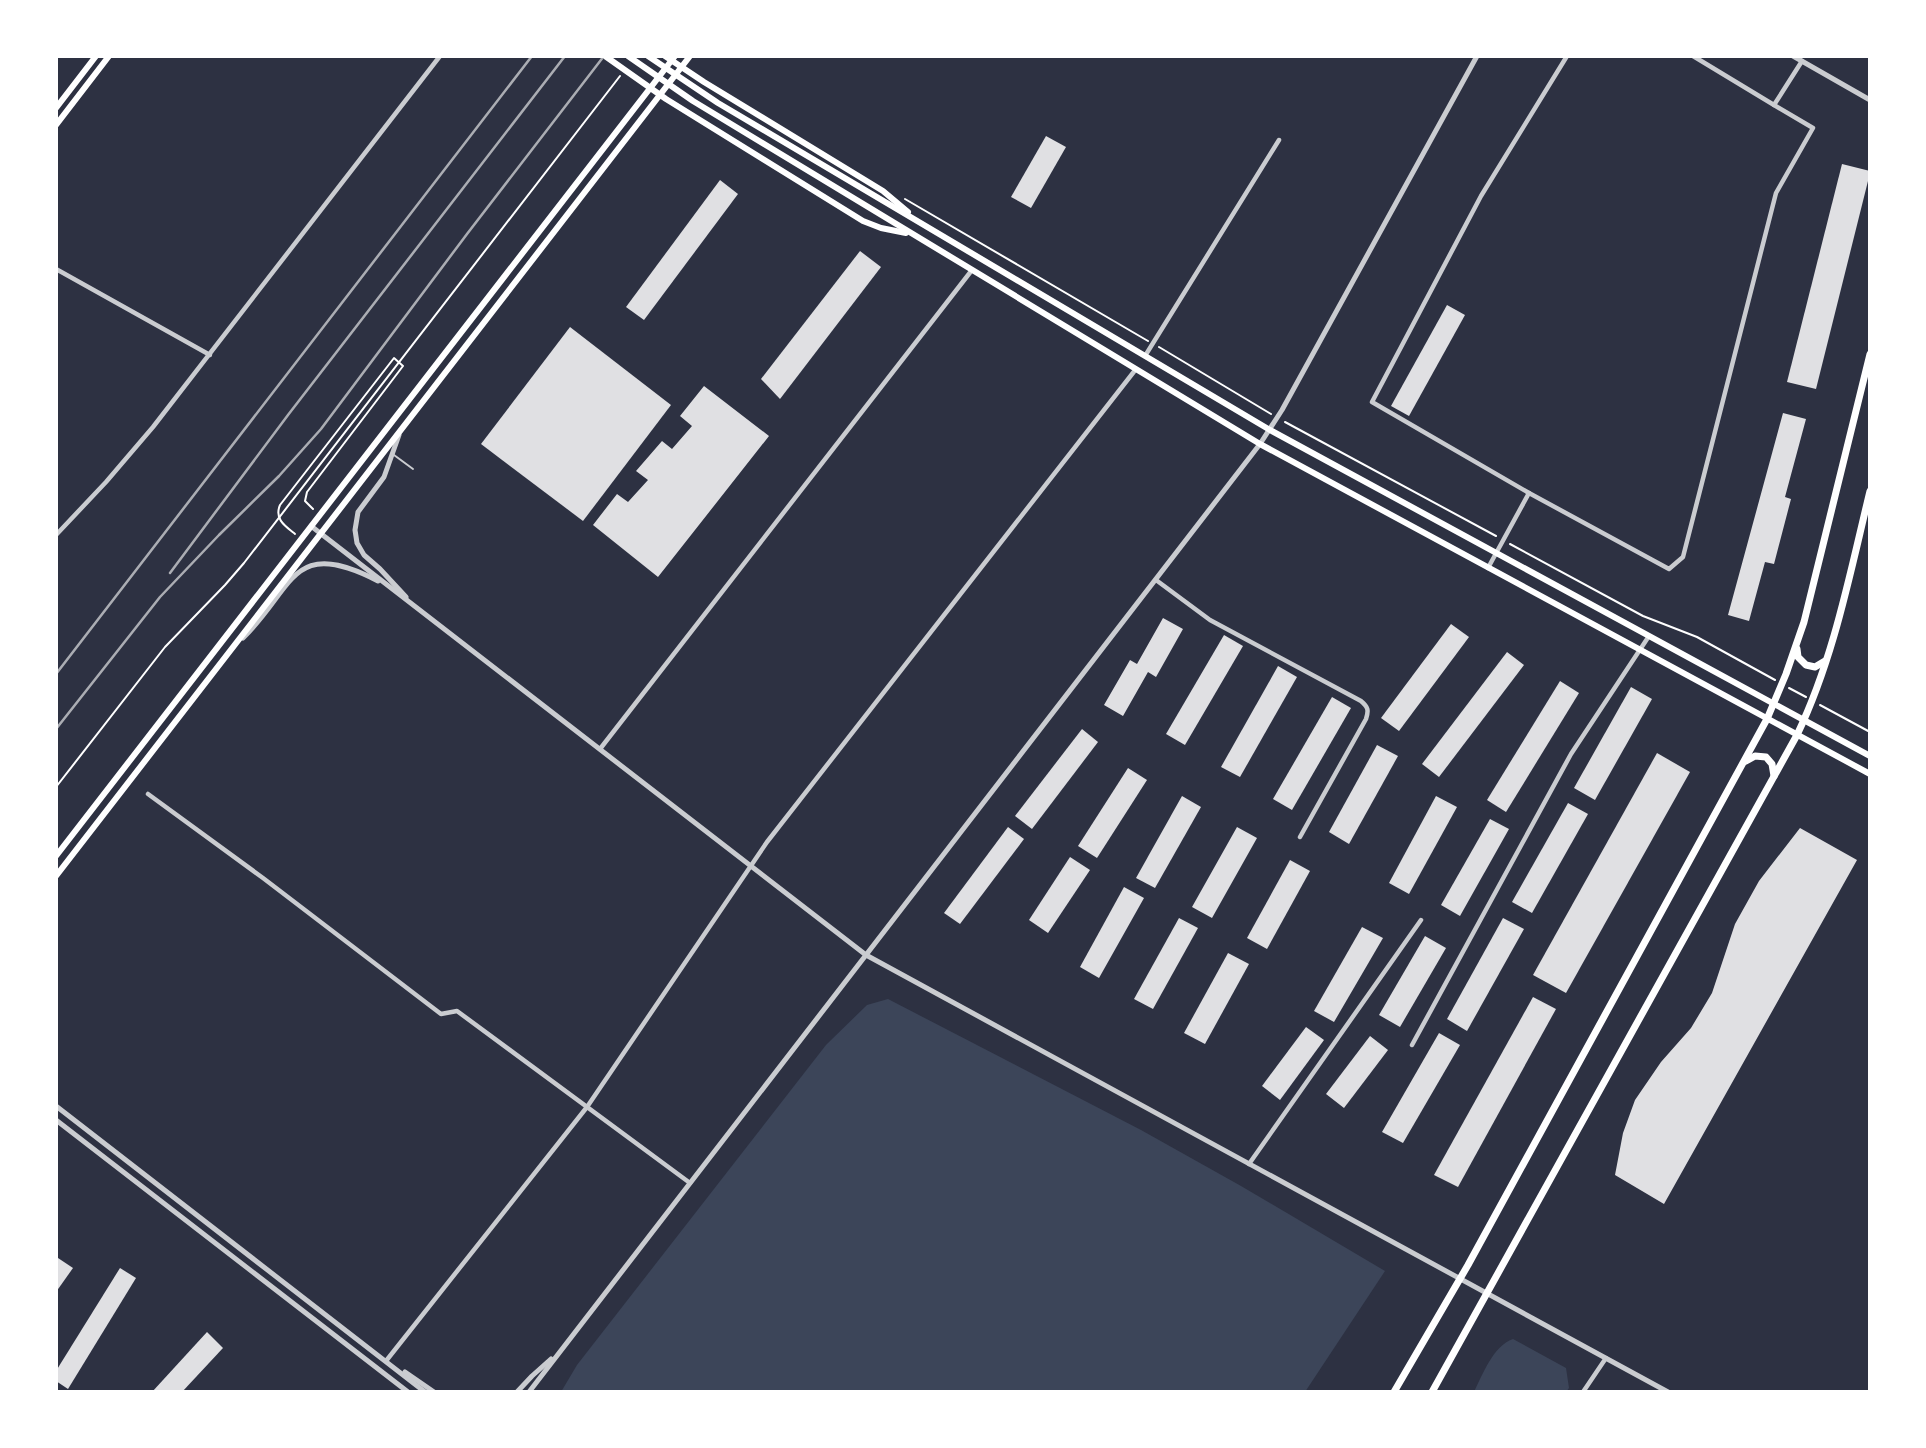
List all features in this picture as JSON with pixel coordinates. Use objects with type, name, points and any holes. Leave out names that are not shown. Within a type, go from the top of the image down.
[{"type":"main road","points":[[56,108],[96,56]]},
{"type":"main road","points":[[56,125],[109,56]]},
{"type":"main road","points":[[605,56],[676,106],[863,221],[881,228],[910,233],[919,238]]},
{"type":"main road","points":[[628,56],[693,101],[1260,444],[1870,774]]},
{"type":"main road","points":[[648,56],[718,103],[1270,430],[1870,756]]},
{"type":"main road","points":[[665,56],[883,191],[926,226]]},
{"type":"main road","points":[[56,856],[675,56]]},
{"type":"main road","points":[[56,876],[690,56]]},
{"type":"main road","points":[[1394,1392],[1460,1279],[1774,704],[1804,622],[1870,354]]},
{"type":"main road","points":[[1432,1392],[1797,735],[1835,631],[1866,525],[1870,491]]},
{"type":"main road","points":[[1797,645],[1798,657],[1809,666],[1819,665],[1827,657]]},
{"type":"main road","points":[[1743,765],[1755,756],[1766,757],[1774,767],[1772,780]]},
{"type":"street","points":[[56,535],[131,454],[440,56]]},
{"type":"street","points":[[530,1392],[1270,430],[1477,56]]},
{"type":"street","points":[[1567,56],[1481,196],[1372,402],[1529,493],[1668,569],[1683,557],[1776,193],[1813,128],[1693,56]]},
{"type":"street","points":[[1793,56],[1870,100]]},
{"type":"street","points":[[1774,105],[1802,61]]},
{"type":"street","points":[[1145,356],[1279,140]]},
{"type":"street","points":[[56,269],[210,355]]},
{"type":"street","points":[[600,749],[972,270]]},
{"type":"street","points":[[386,1361],[587,1107],[776,831],[1136,369]]},
{"type":"street","points":[[406,423],[384,477],[356,517],[355,536],[365,555],[421,611]]},
{"type":"street","points":[[1488,568],[1529,493]]},
{"type":"street","points":[[311,526],[866,955],[1668,1392]]},
{"type":"street","points":[[228,653],[258,623],[291,579],[304,568],[324,564],[343,566],[361,572],[395,591]]},
{"type":"street","points":[[1156,580],[1210,620],[1367,706],[1366,719],[1300,837]]},
{"type":"street","points":[[1412,1045],[1571,754],[1649,636]]},
{"type":"street","points":[[148,794],[441,1014],[457,1011],[690,1183]]},
{"type":"street","points":[[1249,1164],[1421,920]]},
{"type":"street","points":[[57,1106],[425,1392]]},
{"type":"street","points":[[56,1120],[408,1392]]},
{"type":"street","points":[[517,1392],[566,1344]]},
{"type":"street","points":[[1583,1392],[1606,1358]]},
{"type":"street","points":[[386,1361],[434,1392]]},
{"type":"street","points":[[379,1370],[401,1392]]},
{"type":"lane","points":[[392,453],[413,469]]},
{"type":"path","points":[[56,787],[165,646],[244,563],[625,69]]},
{"type":"path","points":[[898,194],[1251,402]]},
{"type":"path","points":[[295,534],[281,522],[278,511],[280,505],[394,358],[403,366],[305,497],[306,503],[313,510]]},
{"type":"path","points":[[1305,432],[1643,616],[1697,637],[1870,732]]},
{"type":"shaded area","points":[[888,999],[1141,1130],[1385,1271],[1305,1392],[561,1392],[577,1365],[826,1045],[867,1005]]},
{"type":"shaded area","points":[[1513,1339],[1566,1368],[1569,1388],[1566,1392],[1474,1392],[1494,1354]]},
{"type":"building","points":[[1046,136],[1066,147],[1031,208],[1011,197]]},
{"type":"building","points":[[1842,164],[1870,173],[1816,389],[1787,382]]},
{"type":"building","points":[[720,180],[738,194],[644,320],[626,307]]},
{"type":"building","points":[[860,251],[881,267],[780,399],[761,379]]},
{"type":"building","points":[[1447,305],[1465,315],[1409,416],[1391,406]]},
{"type":"building","points":[[570,327],[671,405],[583,521],[481,444]]},
{"type":"building","points":[[704,386],[769,436],[658,577],[593,525],[617,494],[628,502],[648,480],[636,471],[662,441],[672,449],[692,426],[680,416]]},
{"type":"building","points":[[1783,413],[1806,419],[1785,497],[1791,499],[1774,564],[1765,562],[1749,621],[1728,615]]},
{"type":"building","points":[[1163,618],[1183,629],[1156,677],[1148,672],[1123,716],[1104,705],[1130,660],[1137,664]]},
{"type":"building","points":[[1451,624],[1469,637],[1399,731],[1381,718]]},
{"type":"building","points":[[1224,635],[1243,646],[1185,745],[1166,734]]},
{"type":"building","points":[[1507,652],[1524,665],[1439,777],[1422,764]]},
{"type":"building","points":[[1278,666],[1297,677],[1240,777],[1221,767]]},
{"type":"building","points":[[1560,681],[1579,693],[1506,812],[1487,800]]},
{"type":"building","points":[[1631,687],[1652,699],[1595,800],[1574,788]]},
{"type":"building","points":[[1332,697],[1351,708],[1292,810],[1273,799]]},
{"type":"building","points":[[1082,729],[1098,742],[1032,829],[1015,816]]},
{"type":"building","points":[[1377,745],[1398,756],[1349,844],[1329,832]]},
{"type":"building","points":[[1657,753],[1690,772],[1566,993],[1533,975]]},
{"type":"building","points":[[1128,768],[1147,780],[1097,858],[1078,846]]},
{"type":"building","points":[[1182,796],[1201,807],[1155,888],[1136,878]]},
{"type":"building","points":[[1436,796],[1457,807],[1409,894],[1389,883]]},
{"type":"building","points":[[1568,803],[1588,814],[1532,913],[1512,902]]},
{"type":"building","points":[[1490,819],[1509,829],[1460,916],[1441,905]]},
{"type":"building","points":[[1008,827],[1024,839],[960,924],[944,913]]},
{"type":"building","points":[[1237,827],[1257,838],[1212,918],[1192,907]]},
{"type":"building","points":[[1800,828],[1857,860],[1664,1204],[1615,1175],[1623,1133],[1635,1100],[1661,1062],[1691,1028],[1712,993],[1735,924],[1759,881]]},
{"type":"building","points":[[1070,857],[1090,870],[1048,933],[1029,920]]},
{"type":"building","points":[[1290,860],[1310,871],[1267,949],[1247,938]]},
{"type":"building","points":[[1124,887],[1144,898],[1099,978],[1080,967]]},
{"type":"building","points":[[1179,918],[1198,928],[1153,1009],[1134,999]]},
{"type":"building","points":[[1503,918],[1524,929],[1467,1031],[1447,1019]]},
{"type":"building","points":[[1362,927],[1383,938],[1334,1022],[1314,1011]]},
{"type":"building","points":[[1425,936],[1446,948],[1400,1027],[1379,1015]]},
{"type":"building","points":[[1228,953],[1249,964],[1205,1044],[1184,1033]]},
{"type":"building","points":[[1533,997],[1556,1009],[1458,1187],[1434,1175]]},
{"type":"building","points":[[1306,1027],[1324,1040],[1280,1100],[1262,1086]]},
{"type":"building","points":[[1439,1033],[1460,1045],[1403,1143],[1382,1132]]},
{"type":"building","points":[[1370,1036],[1388,1050],[1344,1108],[1326,1094]]},
{"type":"building","points":[[58,1258],[73,1268],[56,1292],[56,1261]]},
{"type":"building","points":[[120,1268],[136,1278],[68,1389],[56,1381],[56,1371]]},
{"type":"building","points":[[207,1332],[223,1348],[182,1392],[152,1392]]},
{"type":"railway","points":[[56,674],[532,56]]},
{"type":"railway","points":[[170,573],[288,415],[565,56]]},
{"type":"railway","points":[[56,729],[160,597],[279,476],[321,429],[604,56]]}]
